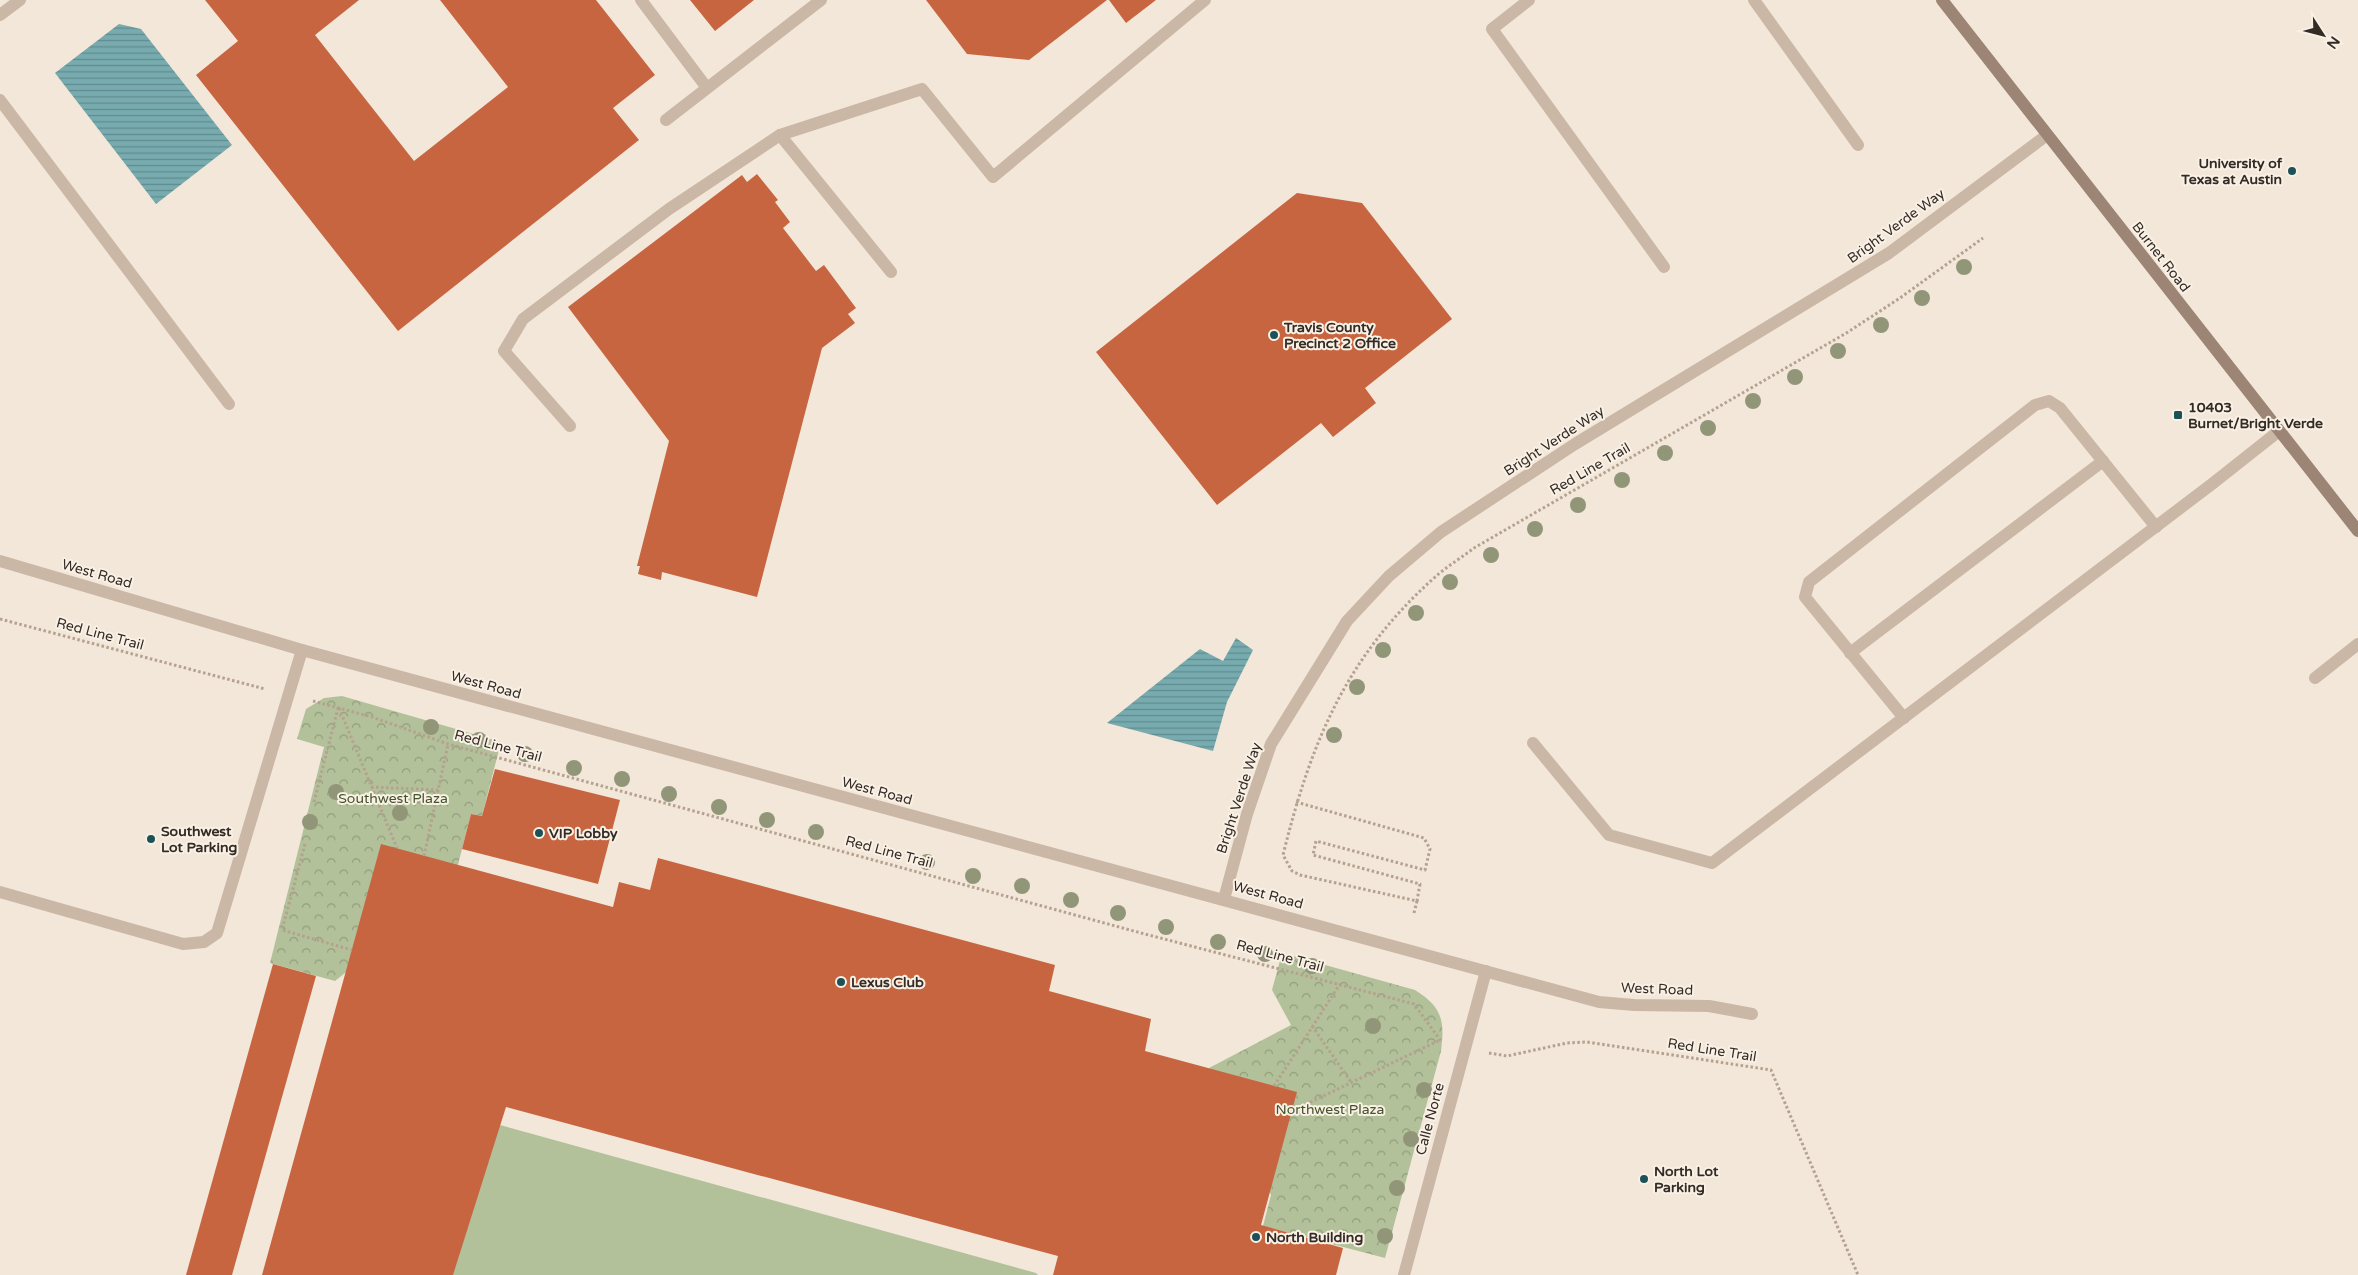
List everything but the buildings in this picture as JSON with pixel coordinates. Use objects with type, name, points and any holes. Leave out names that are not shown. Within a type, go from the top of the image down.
[{"type":"main road","name":"Burnet Road","points":[[1942,0],[2358,531]]},
{"type":"street","points":[[0,15],[20,0]]},
{"type":"street","points":[[641,0],[707,88]]},
{"type":"street","points":[[666,120],[821,0]]},
{"type":"street","points":[[570,426],[504,351],[523,319],[669,209],[780,135],[922,89],[993,177],[1205,0]]},
{"type":"street","points":[[1529,0],[1492,30],[1664,267]]},
{"type":"street","points":[[1754,0],[1858,145]]},
{"type":"street","points":[[0,100],[229,404]]},
{"type":"street","points":[[780,135],[891,272]]},
{"type":"street","name":"Bright Verde Way","points":[[1224,899],[1247,814],[1271,744],[1347,621],[1389,576],[1441,532],[1575,444],[1889,253],[2047,135]]},
{"type":"street","points":[[1904,718],[1805,597],[1809,582],[2035,405],[2049,401],[2060,408],[2156,526]]},
{"type":"street","points":[[1533,743],[1609,835],[1712,863],[2279,431]]},
{"type":"street","points":[[1850,653],[2103,461]]},
{"type":"street","name":"West Road","points":[[0,561],[302,650],[1599,1002],[1634,1005],[1709,1006],[1752,1014]]},
{"type":"street","points":[[2315,678],[2358,644]]},
{"type":"street","points":[[0,892],[184,944],[204,942],[216,933],[302,650]]},
{"type":"street","name":"Calle Norte","points":[[1404,1275],[1486,971]]},
{"type":"path","name":"Red Line Trail","points":[[1417,901],[1292,871],[1283,855],[1296,802],[1326,723],[1347,680],[1374,640],[1436,576],[1474,548],[1848,332],[1900,298],[1983,238]]},
{"type":"path","name":"Red Line Trail","points":[[0,619],[253,686]]},
{"type":"path","name":"Red Line Trail","points":[[318,702],[372,716],[448,744],[1122,927],[1414,1004],[1440,1040],[1351,1082]]},
{"type":"path","points":[[339,707],[397,848]]},
{"type":"path","points":[[314,802],[339,707]]},
{"type":"path","points":[[424,856],[448,744]]},
{"type":"path","points":[[371,787],[438,790]]},
{"type":"path","points":[[1296,802],[1424,838],[1430,849],[1425,870],[1316,841],[1312,855],[1420,884],[1414,914]]},
{"type":"path","points":[[305,844],[282,930],[352,950]]},
{"type":"path","points":[[1274,1086],[1340,984]]},
{"type":"path","points":[[1292,1111],[1351,1082],[1312,1026]]},
{"type":"path","name":"Red Line Trail","points":[[1490,1053],[1507,1056],[1567,1043],[1587,1042],[1771,1070],[1858,1275]]},
{"type":"green space","name":"Southwest Plaza","points":[[342,696],[501,742],[482,816],[471,814],[452,888],[335,981],[270,963],[324,747],[297,739],[306,709],[324,698]]},
{"type":"green space","name":"Northwest Plaza","points":[[1282,953],[1415,990],[1431,1002],[1440,1015],[1442,1023],[1441,1051],[1385,1258],[1263,1226],[1271,1195],[1209,1068],[1291,1025],[1272,990]]},
{"type":"green space","points":[[489,1122],[1036,1273],[1038,1275],[447,1275]]},
{"type":"water","points":[[119,24],[141,29],[232,145],[156,204],[55,73]]},
{"type":"water","points":[[1236,638],[1253,650],[1227,702],[1213,751],[1107,723],[1200,649],[1223,661]]},
{"type":"place","name":"University of Texas at Austin","points":[[2292,171]]},
{"type":"place","name":"Travis County Precinct 2 Office","points":[[1274,335]]},
{"type":"place","name":"10403 Burnet/Bright Verde","points":[[2178,415]]},
{"type":"place","name":"VIP Lobby","points":[[539,833]]},
{"type":"place","name":"Southwest Lot Parking","points":[[151,839]]},
{"type":"place","name":"Lexus Club","points":[[841,982]]},
{"type":"place","name":"North Lot Parking","points":[[1644,1179]]},
{"type":"place","name":"North Building","points":[[1256,1237]]}]
